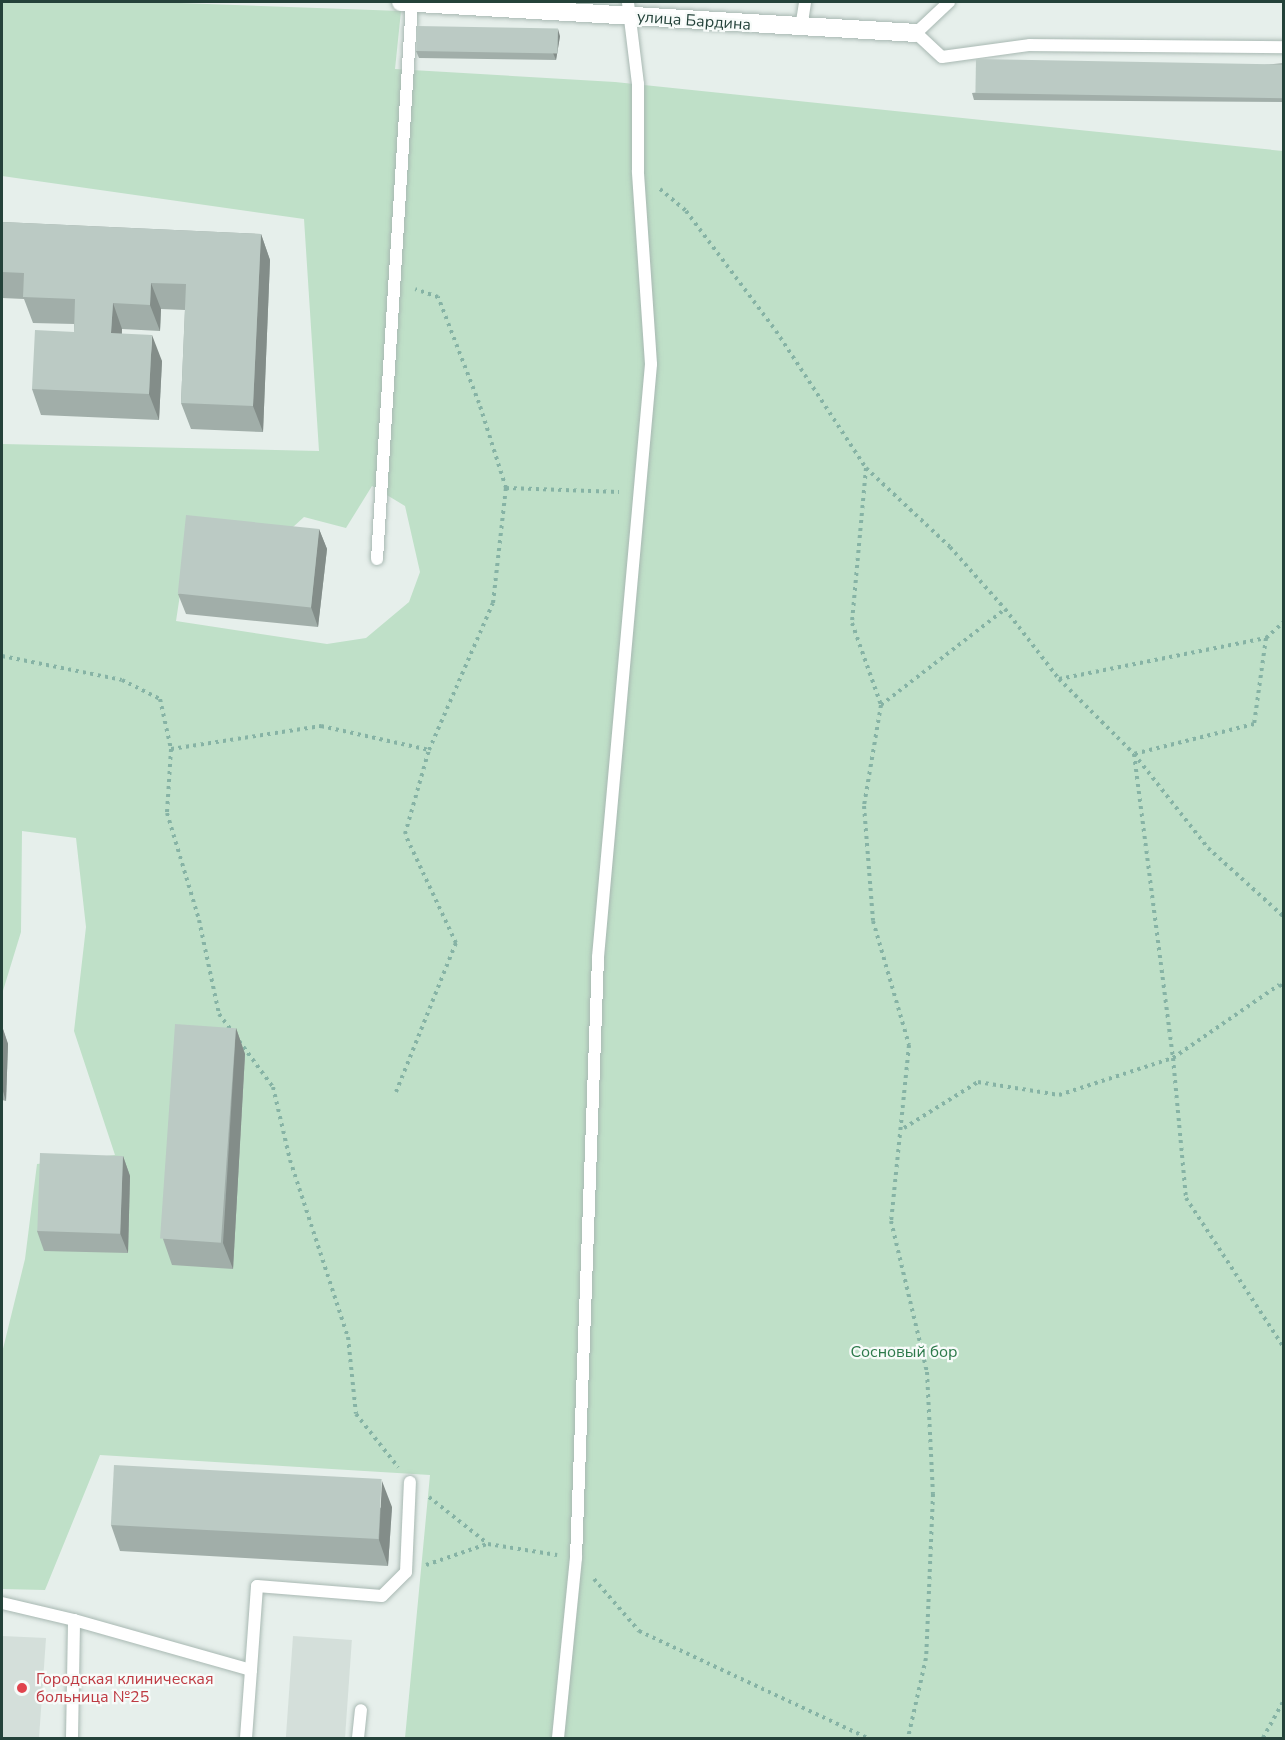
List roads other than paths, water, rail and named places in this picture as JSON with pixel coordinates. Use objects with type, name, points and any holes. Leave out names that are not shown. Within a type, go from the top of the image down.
[{"type":"street","name":"улица Бардина","points":[[401,2],[627,9],[801,28],[916,33]]},
{"type":"lane","points":[[376,559],[412,2]]},
{"type":"lane","points":[[801,28],[804,2]]},
{"type":"lane","points":[[949,2],[916,33],[942,57],[1030,45],[1284,47]]},
{"type":"lane","points":[[558,1738],[576,1558],[598,957],[651,364],[638,171],[638,84],[627,9]]},
{"type":"lane","points":[[246,1738],[257,1586],[382,1596],[406,1572],[410,1482]]},
{"type":"lane","points":[[2,1603],[74,1620],[251,1670]]},
{"type":"lane","points":[[72,1738],[74,1620]]},
{"type":"lane","points":[[358,1738],[361,1710]]},
{"type":"place","name":"Городская клиническая больница №25","points":[[22,1688]]},
{"type":"park label","name":"Сосновый бор","points":[[904,1352]]}]
